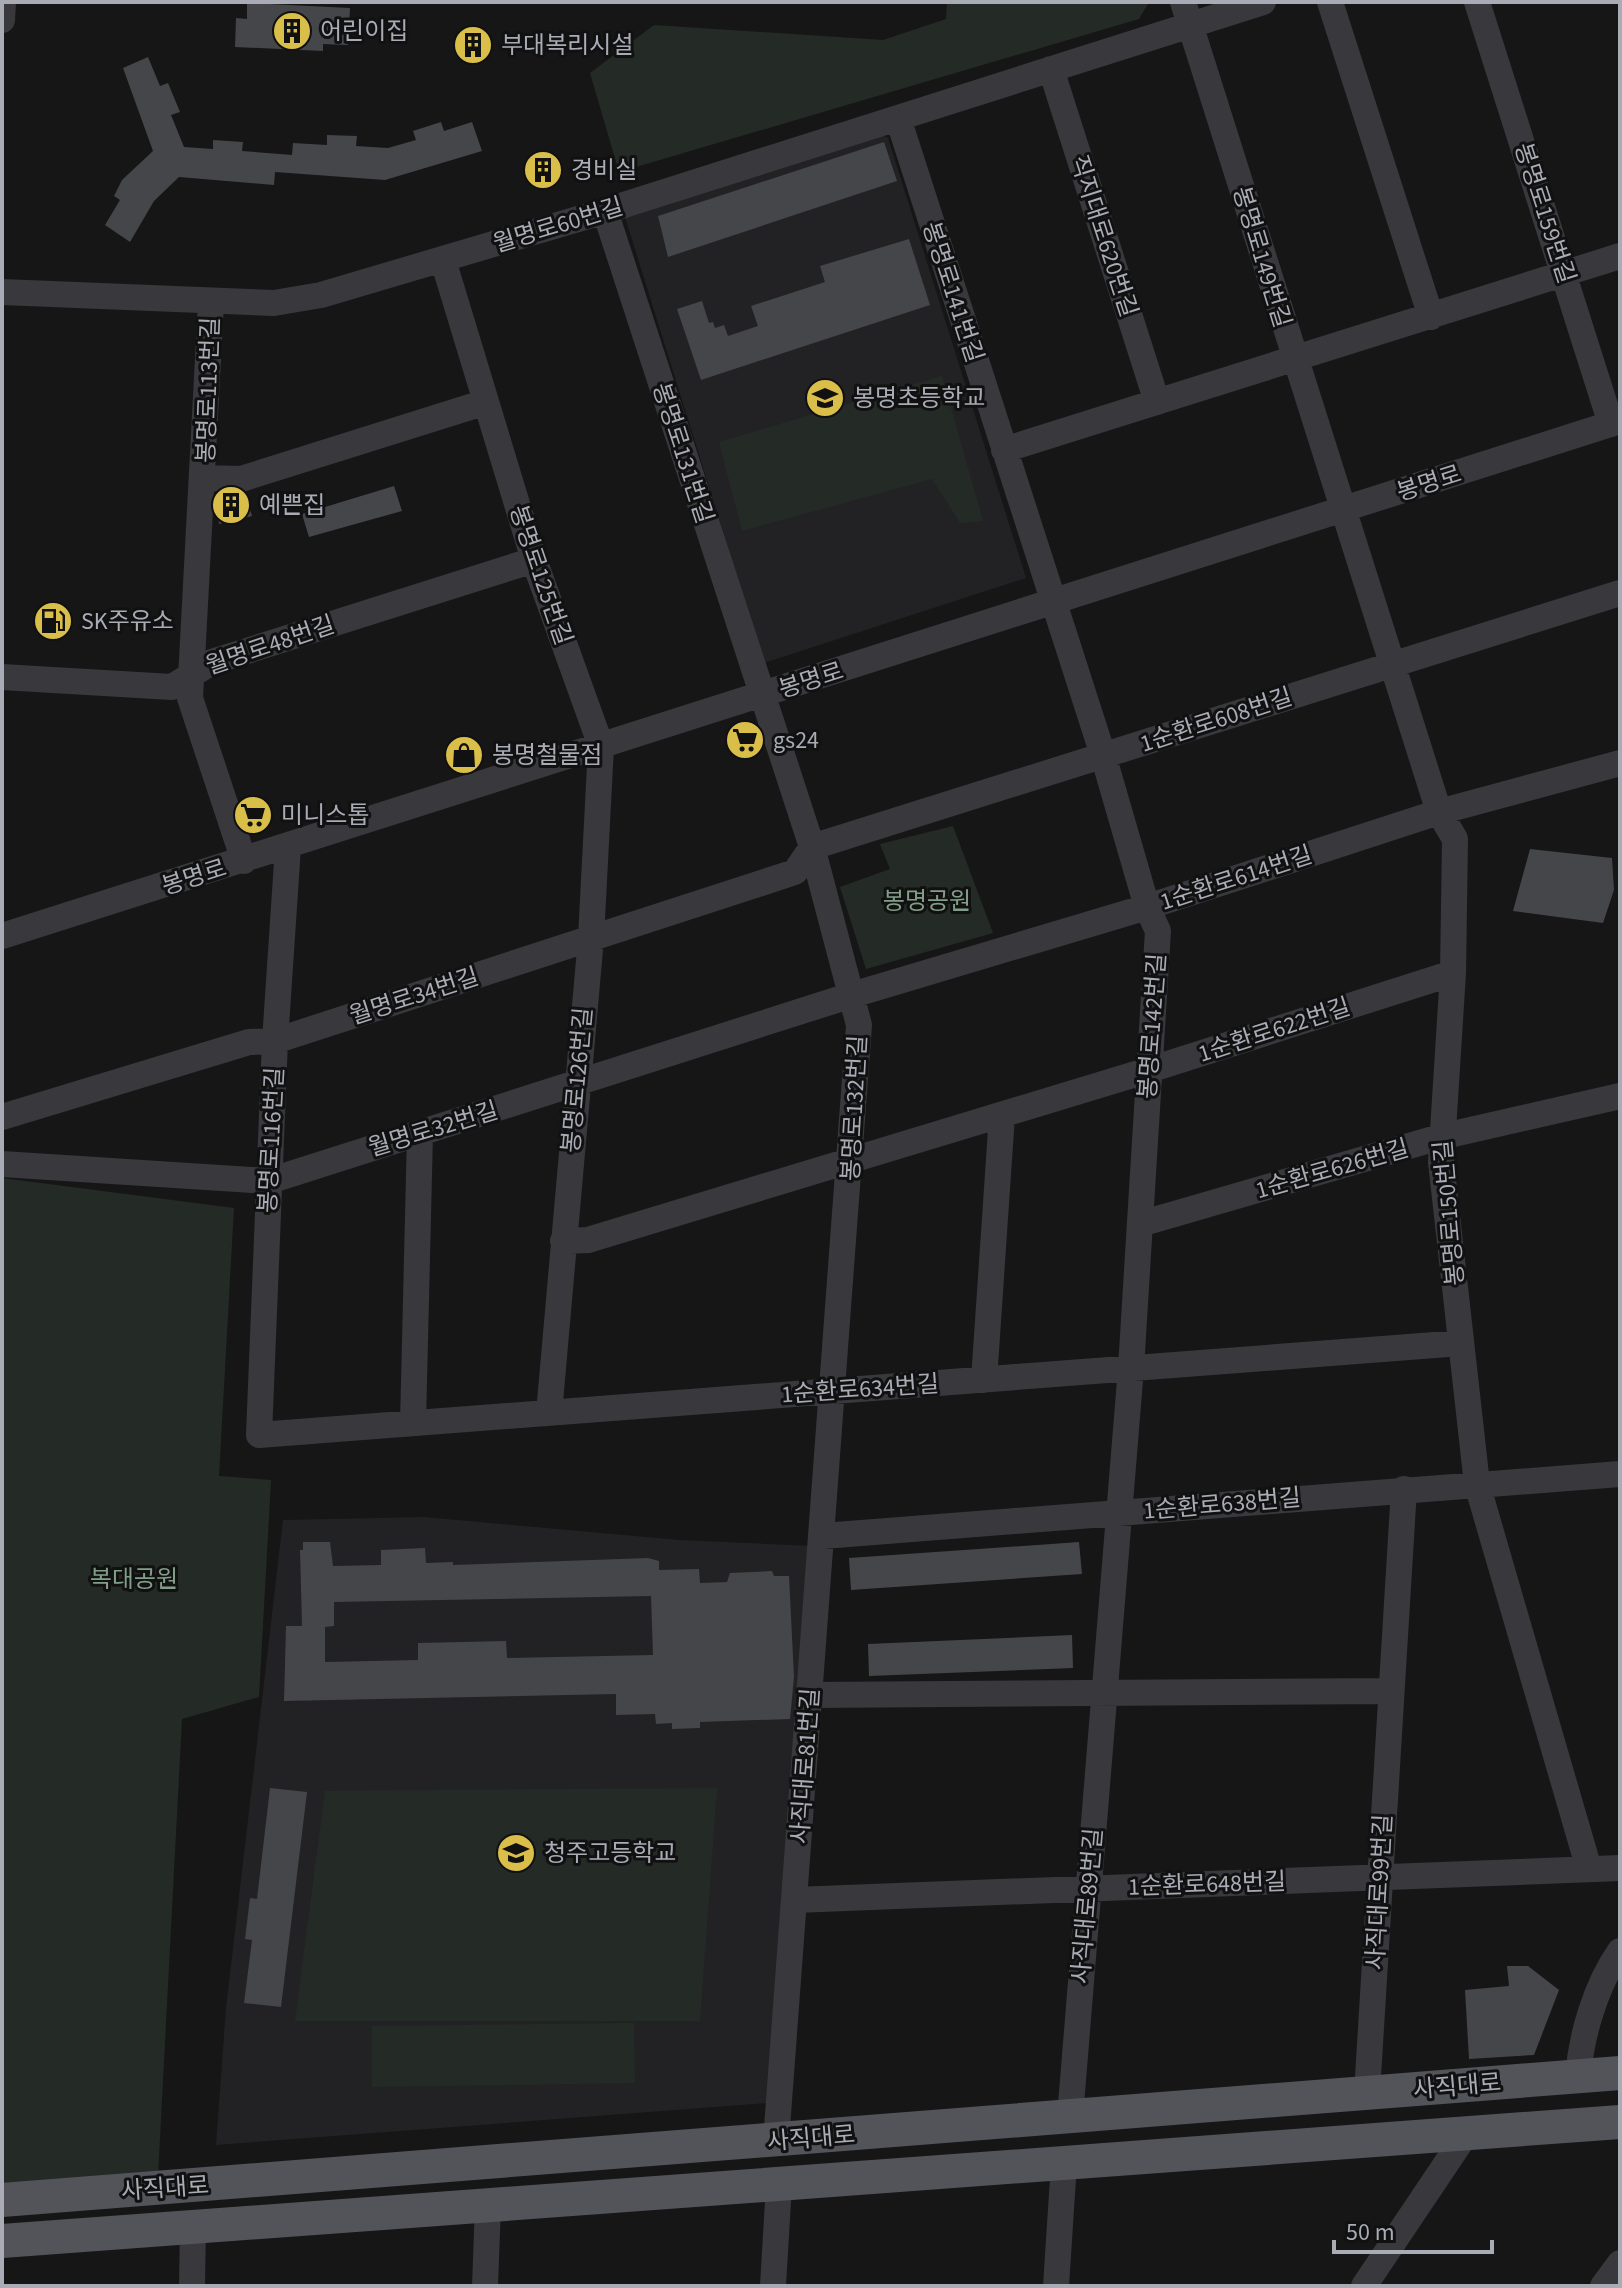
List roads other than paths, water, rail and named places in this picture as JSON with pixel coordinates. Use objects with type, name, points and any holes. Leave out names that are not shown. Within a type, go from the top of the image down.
[{"type":"main road","name":"사직대로","points":[[2,2200],[1620,2073]]},
{"type":"main road","name":"사직대로","points":[[2,2241],[1620,2122]]},
{"type":"street","points":[[2,20],[3,2]]},
{"type":"street","name":"월명로60번길","points":[[2,292],[274,303],[321,295],[605,211],[1051,69],[1187,14],[1263,2]]},
{"type":"street","points":[[1330,2],[1431,317]]},
{"type":"street","name":"봉명로159번길","points":[[1477,2],[1616,422]]},
{"type":"street","name":"봉명로149번길","points":[[1187,14],[1294,359],[1345,510]]},
{"type":"street","name":"직지대로620번길","points":[[1051,69],[1157,402]]},
{"type":"street","name":"봉명로141번길","points":[[898,118],[1053,603]]},
{"type":"street","name":"봉명로131번길","points":[[605,211],[763,695]]},
{"type":"street","points":[[1004,450],[1566,276],[1620,256]]},
{"type":"street","name":"봉명로125번길","points":[[443,260],[534,560],[601,746]]},
{"type":"street","name":"봉명로113번길","points":[[211,302],[190,698],[244,861]]},
{"type":"street","name":"봉명로113번길","points":[[204,478],[241,479],[486,402]]},
{"type":"street","name":"봉명로","points":[[2,936],[1616,422]]},
{"type":"street","name":"봉명로150번길","points":[[1345,510],[1439,812],[1455,839],[1453,973],[1440,1137],[1477,1484],[1589,1869]]},
{"type":"street","name":"월명로48번길","points":[[2,677],[172,687],[193,671],[227,657],[534,560]]},
{"type":"street","name":"1순환로608번길","points":[[812,847],[1620,593]]},
{"type":"street","name":"봉명로142번길","points":[[1053,603],[1103,755],[1147,907],[1158,931],[1131,1368]]},
{"type":"street","name":"봉명로132번길","points":[[763,695],[812,847],[859,1025],[835,1391]]},
{"type":"street","name":"봉명로126번길","points":[[549,1413],[591,938],[601,746]]},
{"type":"street","name":"1순환로614번길","points":[[852,995],[1147,907],[1439,812],[1620,763]]},
{"type":"street","name":"봉명로116번길","points":[[259,1435],[275,1041],[288,847]]},
{"type":"street","name":"월명로34번길","points":[[2,1117],[249,1042],[275,1041],[795,872],[812,847]]},
{"type":"street","name":"1순환로622번길","points":[[563,1241],[588,1240],[1149,1070],[1453,973]]},
{"type":"street","name":"월명로32번길","points":[[2,1164],[269,1181],[852,995]]},
{"type":"street","name":"1순환로626번길","points":[[1140,1224],[1440,1137],[1620,1096]]},
{"type":"street","points":[[984,1380],[1002,1115]]},
{"type":"street","points":[[413,1423],[420,1134]]},
{"type":"street","name":"1순환로634번길","points":[[259,1435],[1461,1343]]},
{"type":"street","name":"사직대로89번길","points":[[1070,2117],[1131,1368]]},
{"type":"street","name":"사직대로81번길","points":[[776,2141],[835,1391]]},
{"type":"street","name":"1순환로638번길","points":[[823,1536],[1404,1489],[1477,1484],[1497,1487],[1620,1474]]},
{"type":"street","name":"사직대로99번길","points":[[1367,2093],[1404,1489]]},
{"type":"street","points":[[811,1695],[1391,1691]]},
{"type":"street","name":"1순환로648번길","points":[[795,1900],[1620,1868]]},
{"type":"street","points":[[1578,2077],[1580,2047],[1610,1965],[1620,1951]]},
{"type":"street","points":[[1364,2286],[1466,2134]]},
{"type":"street","points":[[1056,2286],[1064,2163]]},
{"type":"street","points":[[773,2286],[779,2184]]},
{"type":"street","points":[[485,2286],[488,2205]]},
{"type":"street","points":[[192,2286],[193,2227]]},
{"type":"street","points":[[1603,2286],[1620,2263]]},
{"type":"place","name":"어린이집","points":[[292,31]]},
{"type":"place","name":"부대복리시설","points":[[473,45]]},
{"type":"place","name":"경비실","points":[[543,170]]},
{"type":"place","name":"봉명초등학교","points":[[825,398]]},
{"type":"place","name":"예쁜집","points":[[231,505]]},
{"type":"place","name":"SK주유소","points":[[53,621]]},
{"type":"place","name":"gs24","points":[[745,740]]},
{"type":"place","name":"봉명철물점","points":[[464,755]]},
{"type":"place","name":"미니스톱","points":[[253,815]]},
{"type":"place","name":"청주고등학교","points":[[516,1853]]},
{"type":"park label","name":"봉명공원","points":[[927,901]]},
{"type":"park label","name":"복대공원","points":[[134,1579]]}]
